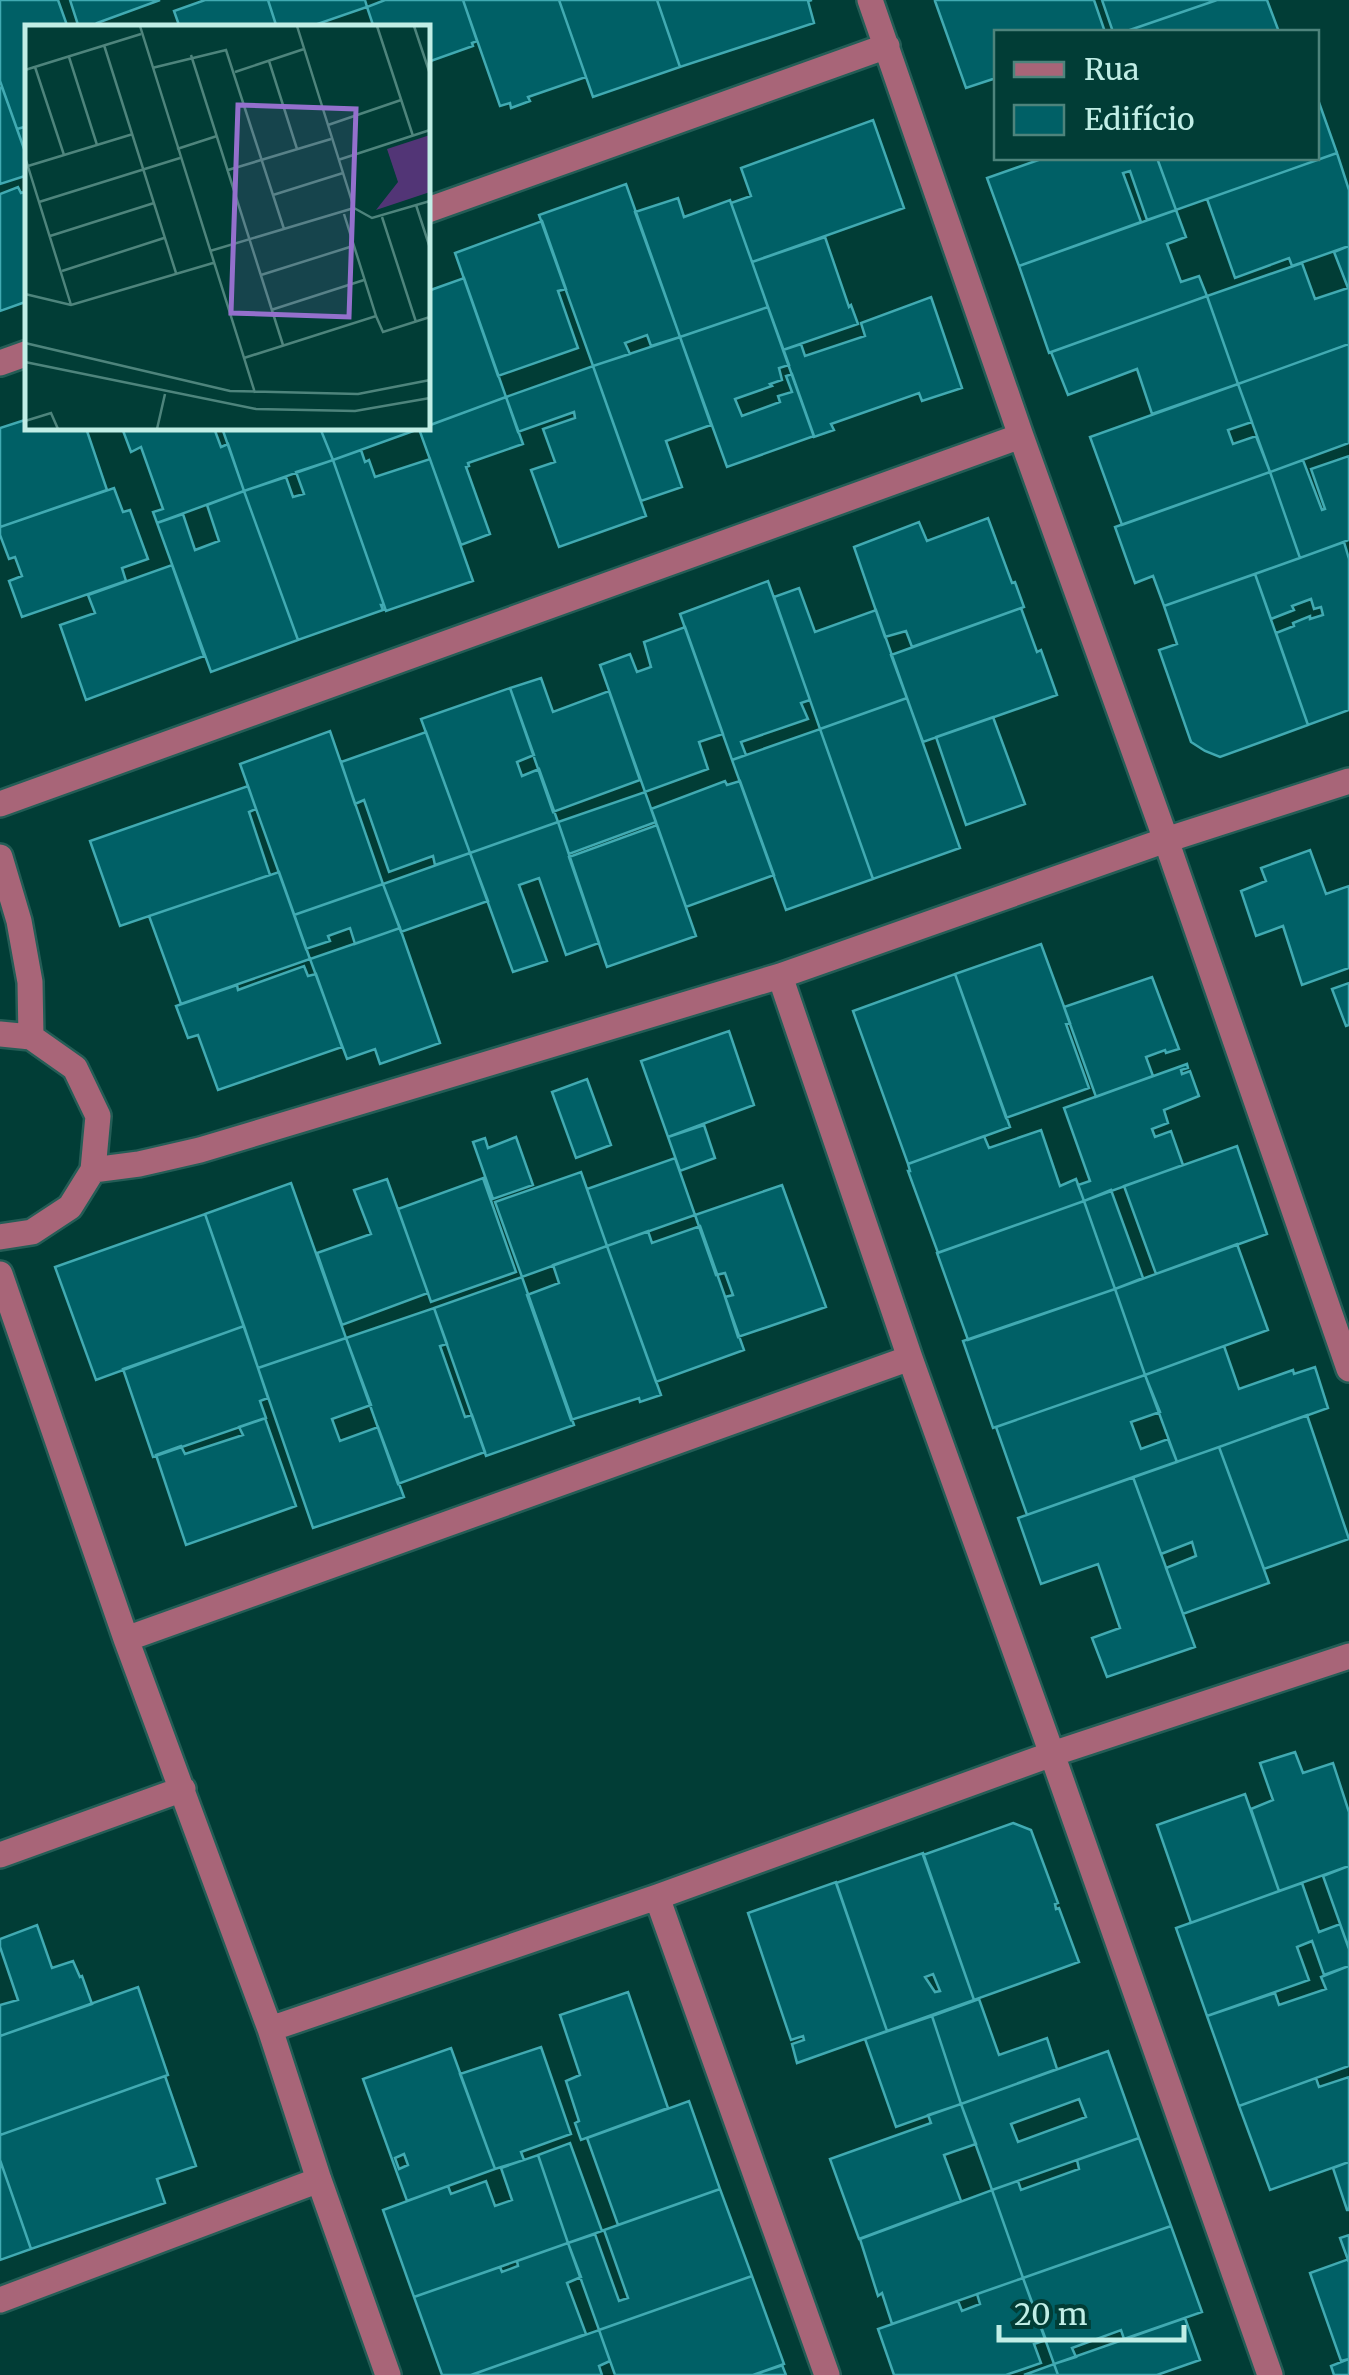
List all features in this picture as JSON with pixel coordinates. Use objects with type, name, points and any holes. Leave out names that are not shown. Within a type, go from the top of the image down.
[{"type":"street","points":[[870,0],[1349,1368]]},
{"type":"street","points":[[430,209],[887,46]]},
{"type":"street","points":[[0,363],[25,354]]},
{"type":"street","points":[[0,804],[1021,436]]},
{"type":"street","points":[[94,1170],[200,1150],[780,976],[1166,840],[1349,781]]},
{"type":"street","points":[[0,857],[19,921],[30,982],[31,1037]]},
{"type":"street","points":[[780,976],[910,1358],[1270,2375]]},
{"type":"street","points":[[0,1034],[31,1037],[75,1068],[98,1116],[94,1170],[70,1207],[32,1232],[0,1237]]},
{"type":"street","points":[[0,1274],[126,1639],[270,2029],[388,2375]]},
{"type":"street","points":[[126,1639],[910,1358]]},
{"type":"street","points":[[270,2029],[656,1897],[1052,1754],[1349,1656]]},
{"type":"street","points":[[0,1855],[182,1789]]},
{"type":"street","points":[[656,1897],[828,2375]]},
{"type":"street","points":[[0,2300],[319,2180]]},
{"type":"building","points":[[0,0],[58,0],[67,25],[25,25],[25,127],[17,129],[0,81]]},
{"type":"building","points":[[70,0],[160,0],[98,25],[78,25]]},
{"type":"building","points":[[205,0],[268,0],[276,25],[179,25],[174,11]]},
{"type":"building","points":[[268,0],[365,0],[367,7],[315,25],[276,25]]},
{"type":"building","points":[[385,0],[463,0],[477,41],[473,46],[430,61],[430,25],[373,25],[367,7]]},
{"type":"building","points":[[463,0],[559,0],[586,77],[528,97],[530,101],[511,108],[510,103],[500,106]]},
{"type":"building","points":[[559,0],[657,0],[680,67],[593,97]]},
{"type":"building","points":[[657,0],[812,0],[808,1],[814,23],[680,67]]},
{"type":"building","points":[[1094,0],[1104,30],[994,30],[994,79],[966,88],[935,1]]},
{"type":"building","points":[[1102,0],[1217,0],[1130,30],[1112,30]]},
{"type":"building","points":[[1217,0],[1267,0],[1278,30],[1130,30]]},
{"type":"building","points":[[0,88],[25,152],[25,176],[0,184]]},
{"type":"building","points":[[1319,102],[1337,153],[1319,159]]},
{"type":"building","points":[[873,120],[904,208],[752,262],[731,203],[751,196],[741,168]]},
{"type":"building","points":[[25,127],[25,152],[17,129]]},
{"type":"building","points":[[1337,153],[1349,190],[1349,246],[1292,266],[1289,258],[1235,278],[1207,199]]},
{"type":"building","points":[[1038,160],[1158,160],[1176,210],[1147,220],[1130,171],[1123,173],[1141,222],[1019,266],[987,178]]},
{"type":"building","points":[[1158,160],[1317,160],[1176,210]]},
{"type":"building","points":[[626,184],[680,337],[651,346],[647,335],[625,343],[630,354],[593,366],[539,215]]},
{"type":"building","points":[[18,187],[21,193],[25,192],[25,302],[0,311],[0,194]]},
{"type":"building","points":[[678,198],[684,217],[730,200],[768,307],[680,337],[635,212]]},
{"type":"building","points":[[1176,210],[1186,237],[1167,244],[1181,282],[1199,276],[1207,296],[1049,353],[1019,266]]},
{"type":"building","points":[[542,221],[566,289],[558,291],[578,348],[498,376],[455,253]]},
{"type":"building","points":[[825,237],[858,324],[783,350],[752,262]]},
{"type":"building","points":[[1349,246],[1349,344],[1238,384],[1207,296],[1302,263],[1315,299],[1348,288],[1334,252]]},
{"type":"building","points":[[464,278],[506,397],[430,425],[430,290]]},
{"type":"building","points":[[1207,296],[1238,384],[1152,414],[1137,369],[1068,395],[1051,352]]},
{"type":"building","points":[[931,297],[962,388],[922,401],[919,393],[831,424],[834,430],[814,437],[783,350],[801,344],[805,356],[865,336],[861,323]]},
{"type":"building","points":[[768,307],[789,365],[779,368],[782,380],[735,399],[742,416],[780,402],[778,396],[792,392],[786,376],[792,374],[814,436],[727,467],[680,337]]},
{"type":"building","points":[[680,337],[711,425],[666,441],[682,487],[641,501],[593,366]]},
{"type":"building","points":[[1349,344],[1349,443],[1270,472],[1238,384]]},
{"type":"building","points":[[593,366],[646,516],[559,547],[531,470],[555,462],[543,429],[575,418],[574,412],[518,432],[506,397]]},
{"type":"building","points":[[1238,384],[1252,422],[1228,430],[1233,444],[1256,436],[1270,472],[1122,525],[1090,437]]},
{"type":"building","points":[[506,397],[523,444],[466,467],[490,534],[461,545],[419,430],[430,430],[430,425]]},
{"type":"building","points":[[25,420],[25,430],[87,430],[107,490],[0,527],[0,428]]},
{"type":"building","points":[[123,430],[215,430],[221,447],[228,444],[244,491],[157,523],[153,512],[163,509],[141,447],[131,452]]},
{"type":"building","points":[[223,430],[321,430],[333,460],[244,491]]},
{"type":"building","points":[[321,430],[416,430],[333,460]]},
{"type":"building","points":[[361,450],[375,477],[430,459],[473,581],[386,611],[333,460]]},
{"type":"building","points":[[1349,456],[1349,540],[1300,558],[1270,472],[1303,460],[1322,510],[1325,509],[1311,469]]},
{"type":"building","points":[[333,460],[384,605],[383,610],[298,640],[244,491],[286,477],[293,497],[304,494],[296,472]]},
{"type":"building","points":[[1270,472],[1300,558],[1164,606],[1153,576],[1135,583],[1115,527]]},
{"type":"building","points":[[114,488],[123,512],[130,510],[148,559],[122,568],[126,581],[22,617],[9,581],[22,576],[15,557],[9,559],[0,527]]},
{"type":"building","points":[[244,491],[298,640],[211,672],[157,523],[183,514],[195,550],[219,541],[207,505]]},
{"type":"building","points":[[988,518],[1024,607],[912,647],[906,631],[885,637],[854,547],[919,522],[927,541]]},
{"type":"building","points":[[1344,542],[1349,559],[1349,710],[1308,725],[1276,633],[1310,616],[1323,615],[1321,607],[1314,609],[1311,599],[1271,619],[1255,574]]},
{"type":"building","points":[[172,565],[204,656],[86,700],[60,625],[95,613],[88,595]]},
{"type":"building","points":[[1255,574],[1308,725],[1220,757],[1191,742],[1159,650],[1177,644],[1164,606]]},
{"type":"building","points":[[768,581],[810,700],[801,703],[808,719],[741,742],[746,755],[732,760],[680,614]]},
{"type":"building","points":[[799,588],[815,632],[876,610],[907,698],[820,729],[774,597]]},
{"type":"building","points":[[1021,608],[1057,695],[923,742],[891,655]]},
{"type":"building","points":[[685,627],[723,734],[699,742],[708,769],[645,792],[600,665],[630,654],[637,672],[651,667],[644,642]]},
{"type":"building","points":[[541,678],[553,712],[609,691],[640,780],[553,812],[510,688]]},
{"type":"building","points":[[510,688],[534,755],[517,762],[522,776],[539,769],[558,822],[470,853],[421,719]]},
{"type":"building","points":[[907,698],[960,848],[873,879],[820,729]]},
{"type":"building","points":[[993,717],[1025,804],[966,825],[936,737]]},
{"type":"building","points":[[820,729],[873,879],[786,910],[732,760]]},
{"type":"building","points":[[330,731],[383,884],[294,915],[240,764]]},
{"type":"building","points":[[426,732],[470,853],[435,865],[433,856],[389,872],[364,800],[355,804],[341,762]]},
{"type":"building","points":[[725,781],[727,785],[740,781],[774,875],[686,907],[651,809]]},
{"type":"building","points":[[248,786],[256,809],[249,812],[270,875],[120,926],[90,841]]},
{"type":"building","points":[[645,792],[656,822],[569,854],[558,822]]},
{"type":"building","points":[[558,822],[599,943],[566,955],[539,878],[519,885],[547,961],[513,972],[470,853]]},
{"type":"building","points":[[657,825],[696,936],[607,967],[569,857]]},
{"type":"building","points":[[1310,850],[1326,894],[1349,886],[1349,968],[1302,985],[1283,926],[1256,936],[1241,891],[1266,881],[1261,868]]},
{"type":"building","points":[[470,853],[488,901],[401,932],[383,884]]},
{"type":"building","points":[[279,872],[310,959],[181,1004],[149,916]]},
{"type":"building","points":[[383,884],[400,928],[355,944],[350,928],[328,936],[330,941],[306,949],[294,915]]},
{"type":"building","points":[[400,928],[440,1043],[380,1064],[375,1049],[347,1059],[310,959]]},
{"type":"building","points":[[1041,944],[1089,1088],[1006,1118],[955,974]]},
{"type":"building","points":[[304,966],[308,976],[316,974],[342,1047],[218,1090],[198,1035],[188,1038],[176,1006],[237,985],[238,990]]},
{"type":"building","points":[[955,974],[1010,1127],[908,1164],[853,1011]]},
{"type":"building","points":[[1152,977],[1179,1049],[1146,1057],[1153,1076],[1096,1097],[1064,1007]]},
{"type":"building","points":[[1349,983],[1349,1025],[1346,1026],[1332,989]]},
{"type":"building","points":[[729,1031],[754,1105],[668,1137],[641,1061]]},
{"type":"building","points":[[1187,1064],[1182,1074],[1190,1071],[1199,1096],[1164,1110],[1168,1123],[1152,1129],[1155,1137],[1171,1131],[1183,1165],[1084,1201],[1078,1185],[1090,1181],[1064,1108]]},
{"type":"building","points":[[587,1079],[611,1145],[576,1158],[552,1092]]},
{"type":"building","points":[[704,1125],[715,1158],[680,1171],[668,1137]]},
{"type":"building","points":[[1041,1130],[1060,1186],[1076,1179],[1084,1201],[938,1253],[908,1164],[984,1136],[989,1148]]},
{"type":"building","points":[[516,1137],[533,1185],[493,1199],[473,1142],[485,1138],[488,1148]]},
{"type":"building","points":[[1237,1146],[1267,1234],[1156,1274],[1124,1186]]},
{"type":"building","points":[[675,1158],[695,1215],[607,1246],[587,1189]]},
{"type":"building","points":[[581,1172],[607,1246],[522,1277],[495,1202]]},
{"type":"building","points":[[483,1178],[516,1272],[431,1302],[398,1209]]},
{"type":"building","points":[[387,1179],[428,1293],[342,1325],[317,1253],[371,1234],[354,1190]]},
{"type":"building","points":[[291,1183],[346,1338],[258,1368],[205,1214]]},
{"type":"building","points":[[782,1185],[826,1307],[738,1337],[725,1297],[733,1295],[725,1273],[716,1275],[695,1215]]},
{"type":"building","points":[[1111,1190],[1143,1278],[1115,1289],[1084,1201]]},
{"type":"building","points":[[1084,1201],[1115,1289],[968,1340],[937,1253]]},
{"type":"building","points":[[205,1214],[244,1326],[96,1380],[55,1267]]},
{"type":"building","points":[[700,1226],[744,1350],[656,1382],[607,1246],[648,1231],[652,1243]]},
{"type":"building","points":[[1237,1244],[1268,1330],[1145,1375],[1115,1289]]},
{"type":"building","points":[[607,1246],[661,1395],[571,1420],[527,1295],[559,1283],[553,1265]]},
{"type":"building","points":[[522,1277],[574,1425],[486,1456],[434,1308]]},
{"type":"building","points":[[1115,1289],[1145,1375],[993,1428],[963,1341]]},
{"type":"building","points":[[434,1308],[447,1344],[440,1346],[465,1417],[472,1415],[485,1452],[398,1484],[346,1338]]},
{"type":"building","points":[[244,1326],[268,1398],[260,1401],[266,1418],[153,1457],[123,1369]]},
{"type":"building","points":[[346,1338],[371,1405],[332,1419],[340,1441],[378,1427],[404,1497],[313,1528],[258,1368]]},
{"type":"building","points":[[1224,1346],[1239,1389],[1293,1370],[1294,1374],[1315,1367],[1328,1408],[1177,1462],[1145,1375]]},
{"type":"building","points":[[1145,1375],[1160,1412],[1131,1422],[1141,1449],[1168,1439],[1177,1462],[1027,1515],[996,1427]]},
{"type":"building","points":[[1307,1415],[1349,1539],[1264,1569],[1219,1447]]},
{"type":"building","points":[[265,1418],[296,1506],[186,1545],[156,1455],[181,1446],[185,1454],[243,1435],[239,1427]]},
{"type":"building","points":[[1219,1447],[1269,1583],[1183,1614],[1166,1568],[1196,1556],[1192,1542],[1161,1554],[1133,1477]]},
{"type":"building","points":[[1133,1477],[1195,1647],[1107,1677],[1092,1638],[1120,1628],[1098,1564],[1041,1584],[1018,1518]]},
{"type":"building","points":[[1295,1752],[1303,1773],[1333,1763],[1349,1812],[1349,1866],[1279,1891],[1251,1809],[1273,1800],[1260,1763]]},
{"type":"building","points":[[1245,1794],[1279,1891],[1191,1923],[1157,1825]]},
{"type":"building","points":[[1013,1823],[1031,1830],[1058,1903],[1056,1909],[1059,1908],[1079,1962],[974,2000],[923,1855]]},
{"type":"building","points":[[923,1853],[974,2000],[887,2031],[836,1883]],"holes":[[[933,1974],[940,1991],[935,1992],[925,1977]]]},
{"type":"building","points":[[1349,1866],[1349,1949],[1323,1876]]},
{"type":"building","points":[[836,1882],[887,2031],[797,2063],[792,2044],[804,2040],[803,2036],[791,2040],[748,1913]]},
{"type":"building","points":[[1302,1883],[1319,1932],[1340,1924],[1349,1949],[1349,1966],[1324,1975],[1312,1941],[1297,1947],[1309,1980],[1207,2016],[1176,1928]]},
{"type":"building","points":[[37,1925],[52,1968],[73,1961],[92,2004],[0,2036],[0,2005],[18,2000],[0,1939]]},
{"type":"building","points":[[1349,1966],[1349,2066],[1239,2106],[1207,2016],[1275,1993],[1279,2005],[1326,1989],[1321,1977]]},
{"type":"building","points":[[138,1987],[168,2075],[0,2135],[0,2036]]},
{"type":"building","points":[[628,1992],[668,2108],[581,2140],[566,2081],[580,2075],[560,2015]]},
{"type":"building","points":[[979,1999],[999,2055],[1047,2038],[1057,2069],[961,2104],[932,2016]]},
{"type":"building","points":[[932,2016],[961,2104],[896,2127],[865,2039]]},
{"type":"building","points":[[541,2047],[571,2134],[521,2152],[524,2160],[495,2169],[460,2074]]},
{"type":"building","points":[[451,2048],[495,2169],[407,2201],[363,2079]],"holes":[[[404,2154],[408,2165],[399,2169],[395,2158]]]},
{"type":"building","points":[[1108,2051],[1139,2138],[992,2190],[961,2104]],"holes":[[[1079,2099],[1086,2117],[1018,2142],[1011,2124]]]},
{"type":"building","points":[[165,2076],[196,2166],[157,2179],[165,2203],[31,2249],[0,2160],[0,2135]]},
{"type":"building","points":[[1349,2077],[1349,2162],[1270,2190],[1239,2106],[1316,2078],[1319,2087]]},
{"type":"building","points":[[689,2101],[720,2189],[618,2225],[587,2138]]},
{"type":"building","points":[[961,2104],[976,2144],[944,2155],[961,2201],[859,2239],[830,2159],[931,2123],[928,2115]]},
{"type":"building","points":[[1139,2138],[1171,2226],[1023,2278],[992,2190],[1018,2181],[1021,2190],[1079,2169],[1077,2160]]},
{"type":"building","points":[[570,2143],[602,2231],[568,2243],[538,2155]]},
{"type":"building","points":[[538,2155],[568,2243],[414,2297],[383,2210],[448,2186],[451,2194],[486,2181],[495,2206],[512,2200],[501,2168]]},
{"type":"building","points":[[0,2160],[31,2249],[0,2260]]},
{"type":"building","points":[[1349,2162],[1349,2210],[1347,2210],[1333,2168]]},
{"type":"building","points":[[720,2189],[752,2276],[599,2330],[568,2243],[595,2234],[619,2301],[628,2298],[604,2230]]},
{"type":"building","points":[[992,2190],[1023,2278],[892,2324],[882,2293],[878,2296],[860,2239]]},
{"type":"building","points":[[1171,2226],[1202,2312],[1124,2339],[1121,2330],[1072,2348],[1076,2357],[1054,2364],[1023,2278]]},
{"type":"building","points":[[1349,2235],[1349,2259],[1348,2260],[1340,2238]]},
{"type":"building","points":[[568,2243],[581,2277],[567,2283],[586,2334],[471,2375],[442,2375],[414,2297],[500,2267],[502,2272],[518,2266],[517,2261]]},
{"type":"building","points":[[1349,2259],[1349,2359],[1341,2361],[1310,2273]]},
{"type":"building","points":[[752,2276],[784,2364],[753,2375],[615,2375],[599,2330]]},
{"type":"building","points":[[1023,2278],[1046,2340],[1034,2344],[1041,2363],[1006,2375],[894,2375],[878,2329],[958,2301],[962,2311],[980,2304],[977,2294]]},
{"type":"building","points":[[1185,2318],[1200,2360],[1157,2375],[1058,2375],[1054,2364]]},
{"type":"building","points":[[599,2330],[610,2361],[599,2366],[602,2375],[471,2375]]},
{"type":"building","points":[[1349,2359],[1349,2375],[1334,2375],[1331,2366]]},
{"type":"building","points":[[1054,2364],[1058,2375],[1024,2375]]},
{"type":"building","points":[[780,2366],[786,2375],[753,2375]]}]
